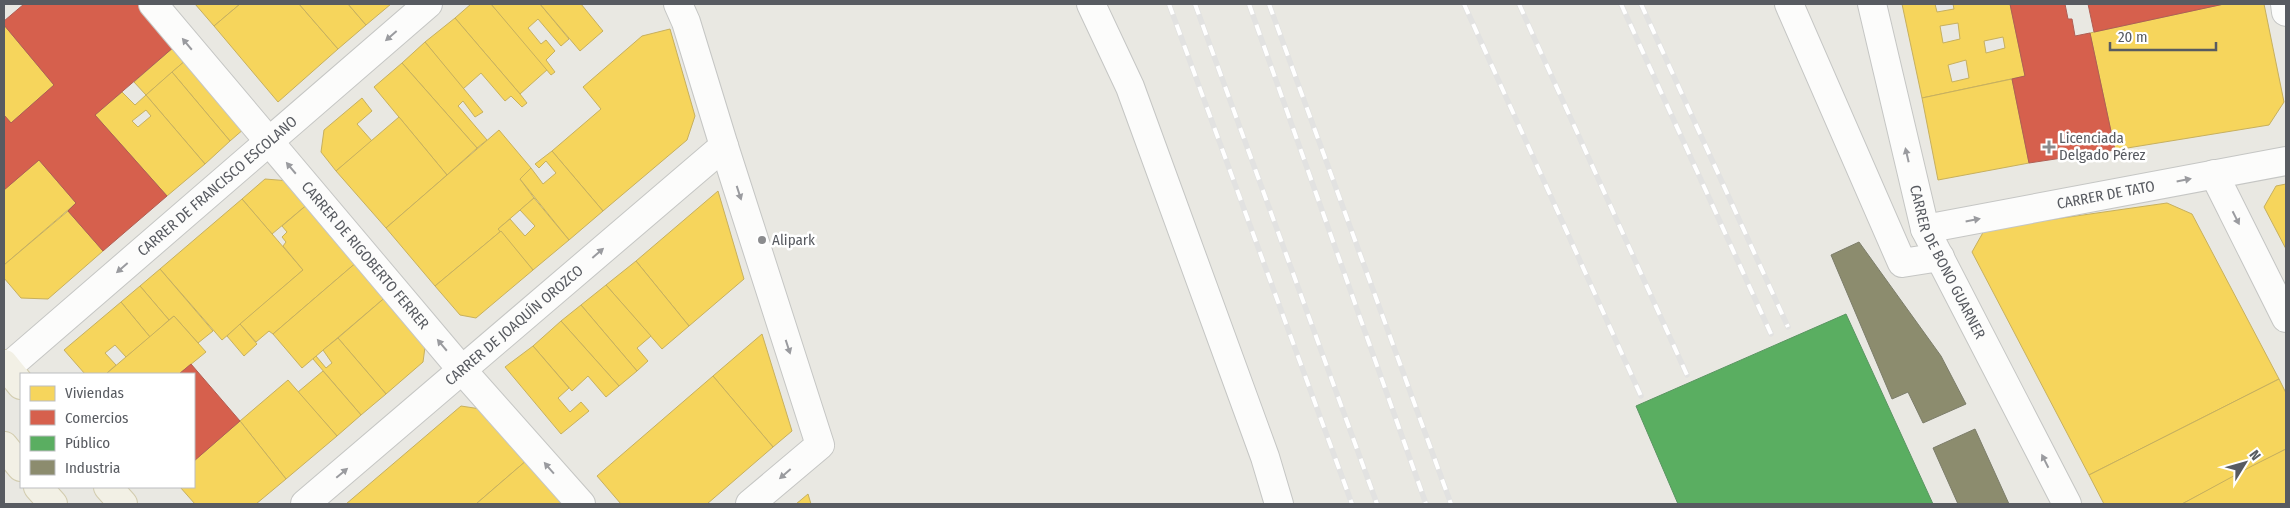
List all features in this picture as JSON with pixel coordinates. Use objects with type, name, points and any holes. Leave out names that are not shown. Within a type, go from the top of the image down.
[{"type":"main road","points":[[4,446],[20,466]]},
{"type":"main road","points":[[39,488],[53,504]]},
{"type":"main road","points":[[109,488],[124,504]]},
{"type":"street","name":"CARRER DE RIGOBERTO FERRER","points":[[153,4],[462,370],[581,504]]},
{"type":"street","name":"CARRER DE FRANCISCO ESCOLANO","points":[[11,372],[269,141],[428,4]]},
{"type":"street","points":[[678,4],[686,22],[820,445],[750,504]]},
{"type":"street","points":[[1091,4],[1130,87],[1265,457],[1279,504]]},
{"type":"street","points":[[1789,4],[1902,263],[1940,257]]},
{"type":"street","name":"CARRER DE BONO GUARNER","points":[[1872,4],[1925,229],[2067,504]]},
{"type":"street","points":[[2284,4],[2286,12]]},
{"type":"street","name":"CARRER DE JOAQUÍN OROZCO","points":[[305,504],[724,146]]},
{"type":"street","name":"CARRER DE TATO","points":[[1925,229],[2286,161]]},
{"type":"street","points":[[2214,174],[2286,318]]},
{"type":"building: Viviendas","points":[[195,4],[240,4],[214,26]]},
{"type":"building: Viviendas","points":[[240,4],[299,4],[338,49],[278,102],[214,26]]},
{"type":"building: Viviendas","points":[[299,4],[348,4],[366,25],[338,49]]},
{"type":"building: Viviendas","points":[[348,4],[391,4],[366,25]]},
{"type":"building: Viviendas","points":[[471,4],[491,4],[548,69],[520,94],[455,18]]},
{"type":"building: Viviendas","points":[[491,4],[540,4],[569,39],[561,46],[538,19],[528,28],[541,44],[546,40],[555,51],[546,60],[555,72],[551,75]]},
{"type":"building: Viviendas","points":[[540,4],[581,4],[603,31],[580,51]]},
{"type":"building: Viviendas","points":[[1902,4],[1935,4],[1937,12],[1954,9],[1953,4],[2010,4],[2025,76],[1922,98]],"holes":[[[1958,23],[1960,39],[1943,43],[1940,26]],[[2003,37],[2005,48],[1986,53],[1984,41]],[[1966,60],[1969,78],[1952,82],[1948,65]]]},
{"type":"building: Viviendas","points":[[2224,4],[2264,4],[2284,102],[2269,125],[2115,150],[2090,33]]},
{"type":"building: Viviendas","points":[[455,18],[527,103],[522,107],[511,96],[505,101],[481,73],[463,89],[425,42]]},
{"type":"building: Viviendas","points":[[4,25],[54,85],[11,123],[4,115]]},
{"type":"building: Viviendas","points":[[670,29],[695,116],[687,140],[603,211],[552,151],[601,109],[583,87],[642,36]]},
{"type":"building: Viviendas","points":[[425,42],[483,112],[475,117],[463,101],[458,106],[487,140],[477,148],[402,63]]},
{"type":"building: Viviendas","points":[[175,46],[186,60],[146,95],[134,82]]},
{"type":"building: Viviendas","points":[[186,60],[245,128],[230,141],[172,72]]},
{"type":"building: Viviendas","points":[[402,63],[477,148],[447,175],[374,87]]},
{"type":"building: Viviendas","points":[[172,72],[230,141],[205,164],[146,95]]},
{"type":"building: Viviendas","points":[[2012,79],[2029,163],[1938,180],[1922,98]]},
{"type":"building: Viviendas","points":[[122,92],[135,105],[146,95],[205,164],[167,196],[95,115]],"holes":[[[146,110],[151,116],[138,127],[132,121]]]},
{"type":"building: Viviendas","points":[[362,98],[372,111],[357,124],[372,141],[336,171],[321,152],[324,130]]},
{"type":"building: Viviendas","points":[[399,117],[447,175],[386,228],[336,171]]},
{"type":"building: Viviendas","points":[[499,130],[531,168],[520,179],[534,198],[498,229],[501,231],[435,286],[386,228]]},
{"type":"building: Viviendas","points":[[552,151],[603,211],[569,240],[520,179],[531,168],[543,184],[556,173],[546,161],[539,168],[535,164]]},
{"type":"building: Viviendas","points":[[39,160],[76,203],[4,265],[4,190]]},
{"type":"building: Viviendas","points":[[265,179],[290,181],[309,203],[272,234],[242,199]]},
{"type":"building: Viviendas","points":[[2286,184],[2286,249],[2264,207],[2276,186]]},
{"type":"building: Viviendas","points":[[718,191],[744,279],[689,326],[636,261]]},
{"type":"building: Viviendas","points":[[534,198],[569,240],[533,270],[498,229],[510,219],[525,236],[535,226],[520,210]]},
{"type":"building: Viviendas","points":[[242,199],[303,270],[222,340],[160,269]]},
{"type":"building: Viviendas","points":[[309,203],[358,261],[273,334],[269,331],[256,342],[240,324],[303,270],[283,246],[286,242],[282,237],[287,232],[282,226]]},
{"type":"building: Viviendas","points":[[2167,203],[2192,214],[2279,379],[2089,475],[1972,252],[1985,229]]},
{"type":"building: Viviendas","points":[[68,211],[103,251],[48,299],[21,298],[4,278],[4,265]]},
{"type":"building: Viviendas","points":[[501,231],[533,270],[476,318],[460,315],[435,286]]},
{"type":"building: Viviendas","points":[[358,261],[388,295],[302,368],[273,334]]},
{"type":"building: Viviendas","points":[[636,261],[689,326],[662,349],[606,285]]},
{"type":"building: Viviendas","points":[[160,269],[213,331],[198,343],[174,316],[169,320],[140,286]]},
{"type":"building: Viviendas","points":[[606,285],[651,336],[637,348],[648,361],[637,371],[581,305]]},
{"type":"building: Viviendas","points":[[140,286],[169,320],[150,337],[121,302]]},
{"type":"building: Viviendas","points":[[388,295],[426,340],[423,362],[386,394],[338,338]]},
{"type":"building: Viviendas","points":[[121,302],[150,337],[126,357],[115,345],[105,353],[116,365],[107,373],[84,373],[64,350]]},
{"type":"building: Viviendas","points":[[581,305],[637,371],[619,386],[561,321]]},
{"type":"building: Viviendas","points":[[174,316],[206,352],[180,373],[107,373]]},
{"type":"building: Viviendas","points":[[561,321],[619,386],[606,397],[588,376],[572,391],[533,346]]},
{"type":"building: Viviendas","points":[[240,324],[257,344],[244,356],[227,336]]},
{"type":"building: Viviendas","points":[[762,334],[792,431],[773,447],[713,376]]},
{"type":"building: Viviendas","points":[[338,338],[386,394],[361,415],[313,359],[316,356],[326,368],[332,363],[323,350]]},
{"type":"building: Viviendas","points":[[533,346],[569,388],[558,398],[570,412],[581,402],[589,411],[561,434],[505,367]]},
{"type":"building: Viviendas","points":[[323,371],[361,415],[337,436],[298,392]]},
{"type":"building: Viviendas","points":[[713,376],[773,447],[707,504],[621,504],[597,476]]},
{"type":"building: Viviendas","points":[[2279,379],[2286,393],[2286,449],[2182,504],[2104,504],[2089,475]]},
{"type":"building: Viviendas","points":[[288,380],[337,436],[286,479],[240,421]]},
{"type":"building: Viviendas","points":[[461,406],[487,410],[527,460],[476,504],[346,504]]},
{"type":"building: Viviendas","points":[[240,421],[286,479],[256,504],[195,504],[181,488],[195,488],[195,460]]},
{"type":"building: Viviendas","points":[[2286,449],[2286,504],[2182,504],[2252,466]]},
{"type":"building: Viviendas","points":[[527,460],[565,504],[476,504]]},
{"type":"building: Viviendas","points":[[808,494],[811,504],[796,504]]},
{"type":"building: Comercios","points":[[24,4],[139,4],[175,46],[95,115],[167,196],[103,251],[68,211],[76,203],[39,160],[4,190],[4,115],[11,123],[54,85],[4,25],[4,21]]},
{"type":"building: Comercios","points":[[2010,4],[2065,4],[2068,19],[2072,19],[2075,36],[2090,33],[2115,150],[2029,163],[2012,79],[2025,76]]},
{"type":"building: Comercios","points":[[2088,4],[2224,4],[2094,32]]},
{"type":"building: Comercios","points":[[191,364],[240,421],[195,460],[195,373],[180,373]]},
{"type":"building: Público","points":[[1846,314],[1933,504],[1678,504],[1636,406]]},
{"type":"building: Industria","points":[[1859,242],[1941,356],[1966,404],[1923,423],[1908,392],[1892,399],[1831,255]]},
{"type":"building: Industria","points":[[1975,429],[2009,504],[1958,504],[1933,448]]},
{"type":"railway","points":[[1169,4],[1352,504]]},
{"type":"railway","points":[[1195,4],[1377,504]]},
{"type":"railway","points":[[1249,4],[1426,504]]},
{"type":"railway","points":[[1269,4],[1451,504]]},
{"type":"railway","points":[[1464,4],[1641,396]]},
{"type":"railway","points":[[1519,4],[1687,375]]},
{"type":"railway","points":[[1621,4],[1771,334]]},
{"type":"railway","points":[[1641,4],[1788,327]]},
{"type":"place","name":"Licenciada Delgado Pérez","points":[[2049,147]]},
{"type":"place","name":"Alipark","points":[[762,240]]}]
